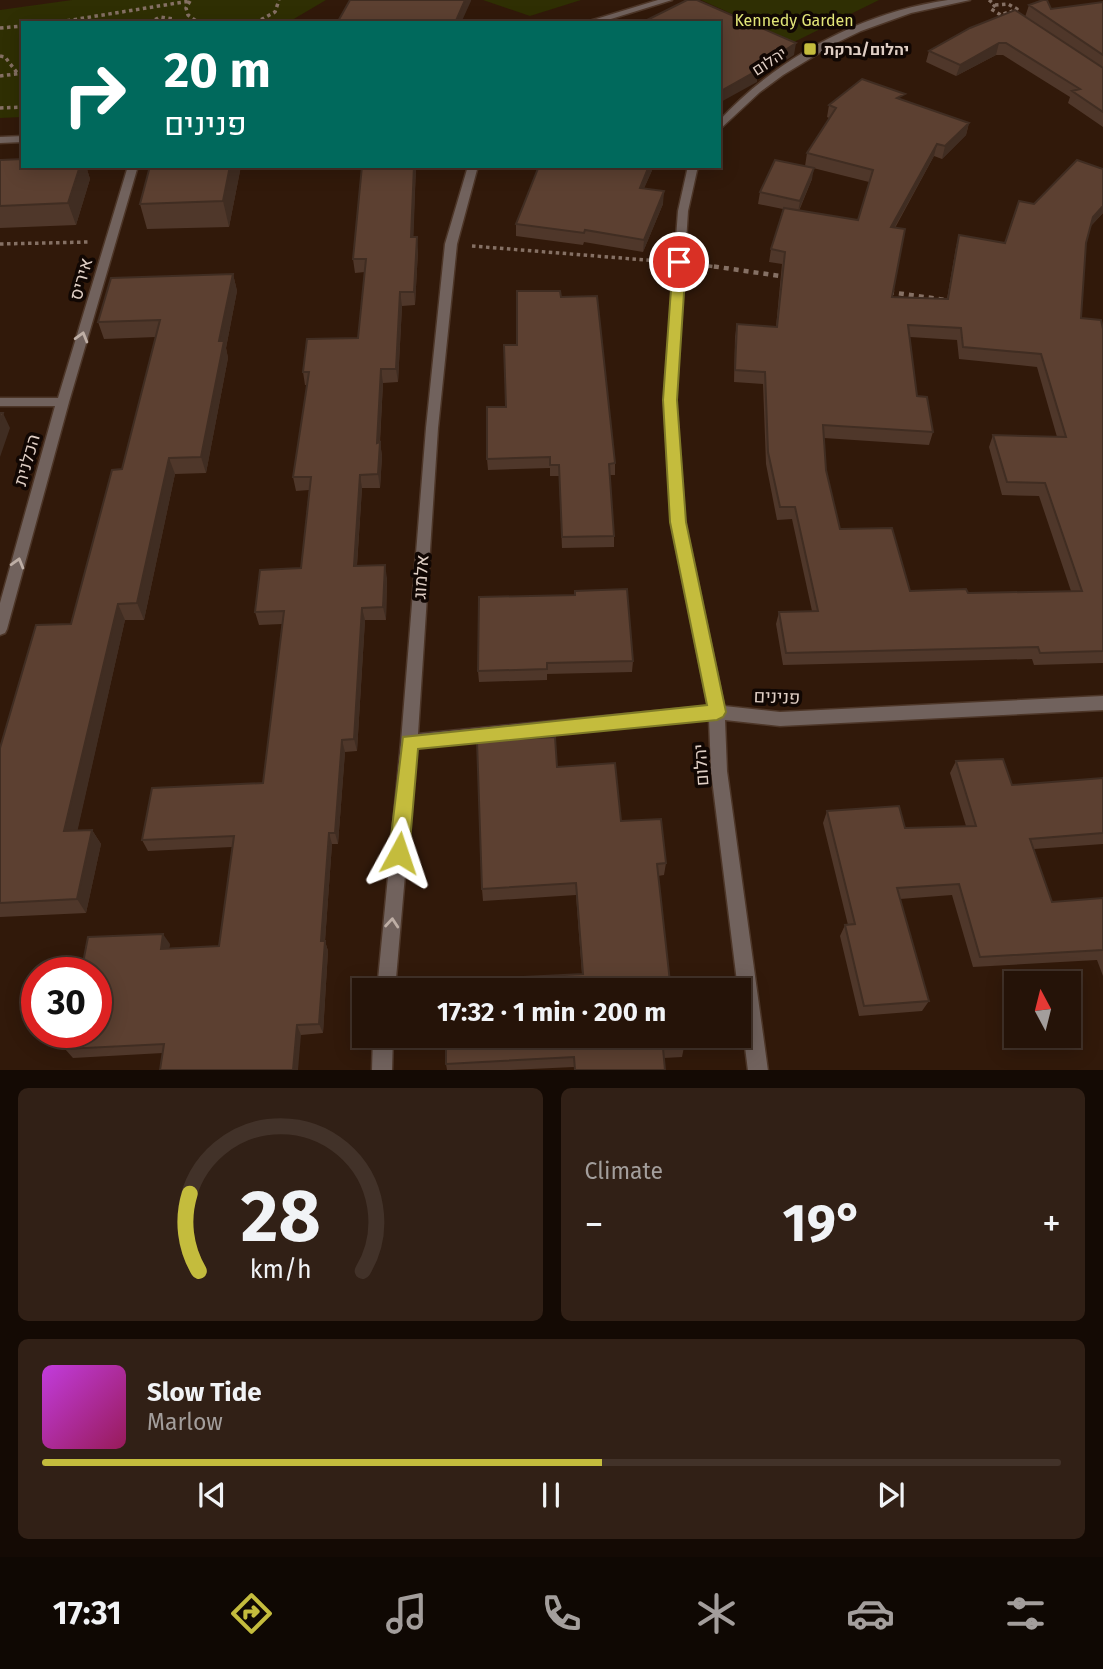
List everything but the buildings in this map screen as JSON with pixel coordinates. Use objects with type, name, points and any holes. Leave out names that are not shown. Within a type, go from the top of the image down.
[{"type":"street","points":[[594,21],[668,0]]},
{"type":"street","name":"יהלום","points":[[721,124],[737,104],[842,36],[909,10],[966,0]]},
{"type":"street","points":[[0,140],[21,139]]},
{"type":"street","name":"איריס","points":[[63,402],[132,168]]},
{"type":"street","name":"אלמוג","points":[[387,978],[409,742],[432,428],[451,244],[472,168]]},
{"type":"street","name":"יהלום","points":[[693,168],[683,211],[670,400],[678,522],[717,712],[719,771],[758,1070]]},
{"type":"street","points":[[0,402],[63,402]]},
{"type":"street","name":"הכלנית","points":[[0,629],[63,402]]},
{"type":"street","name":"פנינים","points":[[409,742],[717,712],[780,719],[1103,703]]},
{"type":"street","points":[[382,1070],[383,1048]]},
{"type":"path","points":[[259,21],[275,12],[279,0]]},
{"type":"path","points":[[989,0],[995,5],[1009,4],[1017,9],[995,13],[991,9],[995,5]]},
{"type":"path","points":[[65,21],[190,1]]},
{"type":"path","points":[[190,1],[186,8],[188,15],[196,21]]},
{"type":"path","points":[[1009,12],[1015,17]]},
{"type":"path","points":[[154,21],[167,16],[173,19],[172,21]]},
{"type":"path","points":[[0,28],[21,26]]},
{"type":"path","points":[[0,56],[5,57],[21,73]]},
{"type":"path","points":[[0,76],[21,73]]},
{"type":"path","points":[[0,108],[21,107]]},
{"type":"path","points":[[0,244],[110,241]]},
{"type":"path","points":[[451,244],[679,262],[789,278]]},
{"type":"path","points":[[884,291],[953,300]]},
{"type":"green space","points":[[72,0],[326,0],[290,21],[21,21],[21,117],[0,118],[0,10]]},
{"type":"green space","points":[[483,0],[581,0],[530,16]]},
{"type":"green space","name":"Kennedy Garden","points":[[701,0],[879,0],[794,42]]},
{"type":"place","name":"יהלום/ברקת","points":[[810,49]]},
{"type":"route","points":[[399,853],[409,742],[717,712],[678,522],[670,400],[679,262]]}]
